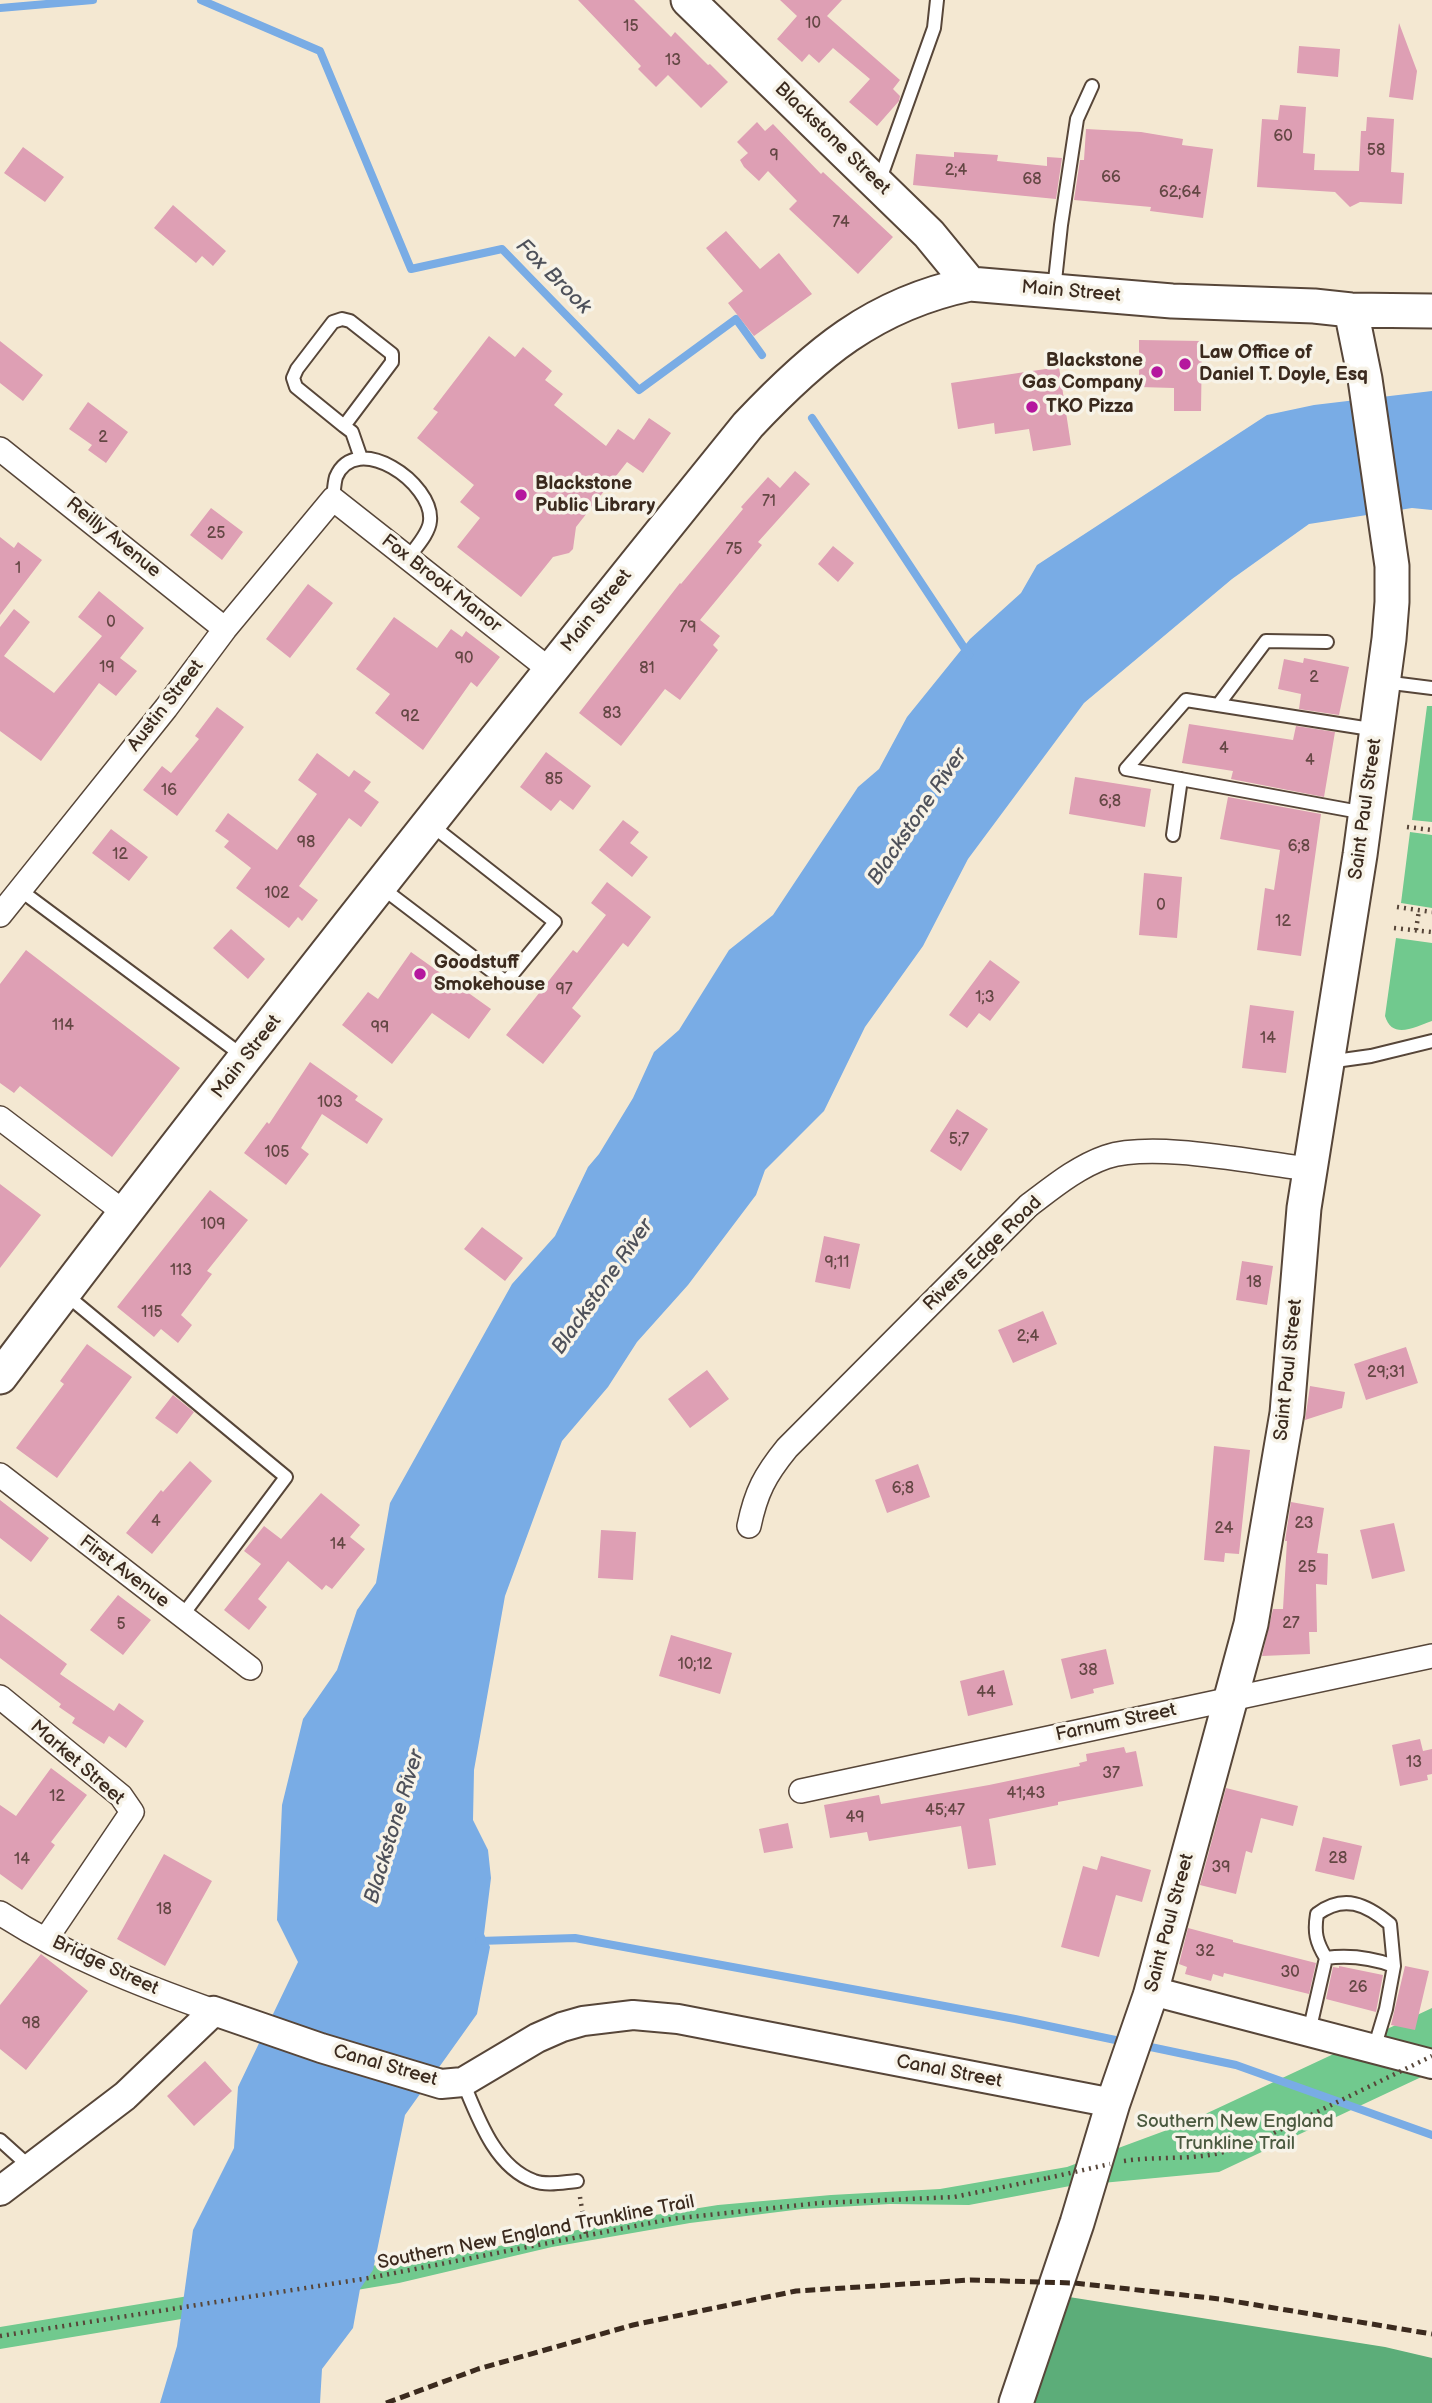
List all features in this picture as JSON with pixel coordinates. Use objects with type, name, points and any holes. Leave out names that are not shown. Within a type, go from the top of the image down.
[{"type":"main road","name":"Blackstone Street","points":[[688,0],[929,234],[970,284]]},
{"type":"main road","name":"Main Street","points":[[0,1377],[550,670],[748,425],[832,345],[869,320],[908,302],[970,284],[1172,301],[1314,306],[1351,310],[1432,311]]},
{"type":"main road","name":"Saint Paul Street","points":[[1016,2403],[1077,2222],[1113,2103],[1152,1992],[1251,1624],[1287,1413],[1300,1244],[1345,960],[1389,639],[1392,566],[1365,379],[1351,310]]},
{"type":"street","name":"Reilly Avenue","points":[[0,449],[225,629]]},
{"type":"street","name":"Fox Brook Manor","points":[[333,499],[550,670]]},
{"type":"street","name":"Austin Street","points":[[0,915],[158,719],[225,629],[333,499]]},
{"type":"street","points":[[0,1118],[125,1213]]},
{"type":"street","name":"Rivers Edge Road","points":[[749,1526],[755,1496],[767,1472],[787,1448],[1028,1206],[1066,1178],[1107,1157],[1153,1151],[1310,1169]]},
{"type":"street","name":"First Avenue","points":[[0,1475],[250,1668]]},
{"type":"street","name":"Farnum Street","points":[[801,1791],[1432,1656]]},
{"type":"street","name":"Market Street","points":[[0,1697],[121,1796],[132,1812],[46,1939]]},
{"type":"street","name":"Bridge Street","points":[[0,1913],[123,1978],[227,2015]]},
{"type":"street","points":[[1152,1992],[1432,2064]]},
{"type":"street","points":[[0,2191],[227,2015]]},
{"type":"street","name":"Canal Street","points":[[227,2015],[321,2048],[452,2083],[562,2027],[583,2021],[633,2015],[678,2019],[1113,2103]]},
{"type":"lane","points":[[878,183],[934,28],[937,0]]},
{"type":"lane","points":[[1054,291],[1077,119],[1092,86]]},
{"type":"lane","points":[[344,426],[391,362],[392,354],[350,321],[342,319],[333,322],[293,378],[296,387],[344,426],[352,432],[361,458]]},
{"type":"lane","points":[[333,499],[337,476],[347,464],[361,458],[373,458],[398,471],[425,496],[430,509],[430,525],[408,558]]},
{"type":"lane","points":[[1218,705],[1266,641],[1327,642]]},
{"type":"lane","points":[[1384,682],[1432,688]]},
{"type":"lane","points":[[1365,813],[1126,769],[1186,700],[1378,730]]},
{"type":"lane","points":[[1173,835],[1181,779]]},
{"type":"lane","points":[[381,886],[506,982],[555,922],[430,824]]},
{"type":"lane","points":[[20,890],[246,1059]]},
{"type":"lane","points":[[1328,1062],[1371,1056],[1432,1041]]},
{"type":"lane","points":[[63,1293],[286,1477],[181,1616]]},
{"type":"lane","points":[[1310,2032],[1326,1958],[1314,1930],[1317,1914],[1330,1904],[1354,1903],[1376,1912],[1390,1924],[1394,1966],[1386,2010],[1374,2049]]},
{"type":"lane","points":[[1326,1958],[1340,1956],[1378,1960],[1394,1966]]},
{"type":"lane","points":[[452,2083],[503,2159],[520,2174],[536,2182],[577,2181]]},
{"type":"lane","points":[[0,2140],[30,2167]]},
{"type":"path","points":[[1407,827],[1432,830]]},
{"type":"path","points":[[1397,906],[1432,912]]},
{"type":"path","points":[[1416,930],[1419,910]]},
{"type":"path","points":[[1394,928],[1432,932]]},
{"type":"path","name":"Southern New England Trunkline Trail","points":[[0,2336],[369,2278],[671,2219],[820,2203],[954,2197],[1145,2158],[1195,2157],[1224,2153],[1286,2127],[1432,2056]]},
{"type":"path","points":[[577,2181],[586,2234]]},
{"type":"green space","points":[[1427,706],[1432,706],[1432,822],[1412,820]]},
{"type":"green space","points":[[1410,832],[1432,835],[1432,908],[1401,903]]},
{"type":"green space","points":[[1396,938],[1432,943],[1432,1021],[1405,1030],[1393,1028],[1385,1016]]},
{"type":"green space","name":"Southern New England Trunkline Trail","points":[[1432,2008],[1432,2072],[1219,2172],[1070,2186],[969,2205],[890,2204],[802,2209],[690,2223],[552,2247],[399,2283],[0,2349],[0,2327],[377,2265],[450,2256],[636,2218],[718,2205],[940,2189],[1067,2167],[1186,2123]]},
{"type":"green space","points":[[1050,2294],[1385,2347],[1432,2358],[1432,2403],[1012,2403]]},
{"type":"water","name":"Blackstone River","points":[[1432,391],[1432,510],[1412,508],[1309,524],[1232,579],[1084,703],[968,859],[923,946],[865,1027],[824,1111],[765,1170],[756,1195],[688,1285],[637,1342],[608,1387],[562,1441],[505,1596],[474,1770],[473,1820],[488,1850],[491,1878],[484,1934],[490,1947],[477,2014],[405,2115],[373,2270],[360,2289],[353,2328],[322,2369],[320,2403],[160,2403],[177,2346],[193,2230],[234,2148],[238,2087],[298,1962],[277,1920],[282,1805],[303,1719],[337,1670],[357,1610],[376,1583],[390,1503],[512,1284],[555,1236],[588,1167],[599,1154],[633,1098],[654,1052],[679,1030],[729,950],[773,915],[858,787],[879,769],[907,717],[970,639],[1021,593],[1037,565],[1267,415],[1314,405]]},
{"type":"building","points":[[578,0],[634,0],[671,37],[675,32],[728,82],[701,108],[668,75],[656,87],[638,69],[641,66]]},
{"type":"building","points":[[780,0],[842,0],[827,16],[900,80],[893,89],[900,96],[899,101],[877,126],[849,102],[870,79],[833,48],[819,63],[809,54],[802,62],[777,39],[797,16]]},
{"type":"building","points":[[1399,23],[1417,71],[1413,100],[1389,97]]},
{"type":"building","points":[[1299,46],[1340,49],[1338,77],[1297,73]]},
{"type":"building","points":[[1280,105],[1306,107],[1303,153],[1315,154],[1314,170],[1359,171],[1361,131],[1366,131],[1367,117],[1394,119],[1391,172],[1404,173],[1402,204],[1360,202],[1350,207],[1335,192],[1257,187],[1262,119],[1278,120]]},
{"type":"building","points":[[757,122],[765,131],[773,124],[821,174],[823,172],[893,237],[858,274],[789,209],[797,201],[768,171],[759,181],[744,167],[740,160],[748,153],[737,142]]},
{"type":"building","points":[[1086,129],[1141,132],[1183,139],[1182,145],[1213,149],[1203,218],[1150,211],[1151,207],[1074,200],[1080,160],[1084,160]]},
{"type":"building","points":[[23,147],[64,177],[45,202],[4,173]]},
{"type":"building","points":[[954,152],[998,155],[997,161],[1047,166],[1047,157],[1062,158],[1056,199],[913,185],[916,154],[954,157]]},
{"type":"building","points":[[173,205],[226,251],[213,266],[202,256],[196,263],[154,228]]},
{"type":"building","points":[[726,231],[760,269],[779,253],[812,294],[754,336],[728,303],[743,291],[706,248]]},
{"type":"building","points":[[489,336],[515,357],[523,347],[552,371],[545,380],[563,394],[554,405],[606,446],[618,429],[634,440],[649,418],[671,433],[643,473],[627,462],[576,527],[573,549],[569,553],[553,557],[521,597],[457,547],[480,518],[460,502],[474,485],[417,438],[438,412],[433,409]]},
{"type":"building","points":[[1139,340],[1202,341],[1201,411],[1174,411],[1174,388],[1139,387]]},
{"type":"building","points":[[0,341],[43,375],[23,401],[0,383]]},
{"type":"building","points":[[1059,367],[1071,445],[1033,451],[1029,429],[995,434],[994,423],[958,429],[951,383]]},
{"type":"building","points":[[88,402],[128,432],[106,463],[88,450],[92,445],[69,429]]},
{"type":"building","points":[[795,471],[810,484],[758,542],[762,545],[700,620],[720,636],[713,645],[718,650],[680,700],[665,689],[621,746],[579,713],[680,583],[743,509],[741,507],[768,477],[780,488]]},
{"type":"building","points":[[211,508],[243,532],[222,560],[190,535]]},
{"type":"building","points":[[0,537],[14,548],[18,542],[42,560],[0,615]]},
{"type":"building","points":[[833,546],[854,563],[838,582],[818,564]]},
{"type":"building","points":[[308,584],[333,603],[290,658],[266,639]]},
{"type":"building","points":[[99,591],[144,628],[120,658],[137,671],[116,696],[99,683],[41,761],[0,731],[0,627],[14,609],[30,622],[4,656],[54,693],[102,636],[78,617]]},
{"type":"building","points":[[394,617],[437,648],[451,629],[462,637],[466,631],[500,657],[477,687],[471,682],[423,750],[375,713],[390,694],[356,669]]},
{"type":"building","points":[[1304,658],[1349,667],[1339,715],[1299,709],[1301,694],[1278,689],[1284,659],[1303,663]]},
{"type":"building","points":[[217,707],[244,727],[177,816],[143,790],[162,766],[171,773],[199,739],[195,736]]},
{"type":"building","points":[[1189,724],[1293,740],[1296,726],[1335,732],[1324,797],[1231,779],[1233,771],[1182,763]]},
{"type":"building","points":[[546,752],[591,786],[573,810],[560,800],[551,811],[520,787]]},
{"type":"building","points":[[317,753],[349,777],[354,770],[371,782],[364,791],[379,802],[361,827],[349,818],[299,886],[318,900],[302,921],[298,917],[289,928],[236,888],[251,868],[224,847],[229,841],[215,831],[228,813],[277,850],[317,794],[298,780]]},
{"type":"building","points":[[1075,777],[1151,789],[1145,827],[1069,814]]},
{"type":"building","points":[[1228,797],[1321,814],[1301,956],[1257,950],[1265,888],[1274,890],[1280,850],[1220,839]]},
{"type":"building","points":[[623,820],[639,832],[630,843],[648,857],[632,877],[599,850]]},
{"type":"building","points":[[111,829],[148,857],[129,881],[92,853]]},
{"type":"building","points":[[1144,873],[1182,877],[1177,938],[1139,935]]},
{"type":"building","points":[[607,882],[651,917],[628,947],[623,943],[572,1008],[581,1016],[543,1064],[506,1035],[573,950],[577,953],[606,915],[591,903]]},
{"type":"building","points":[[231,929],[265,959],[248,979],[213,948]]},
{"type":"building","points":[[26,950],[180,1068],[112,1157],[20,1086],[14,1093],[0,1083],[0,984]]},
{"type":"building","points":[[411,952],[491,1009],[469,1039],[432,1013],[392,1064],[342,1025],[368,992],[378,999]]},
{"type":"building","points":[[990,960],[1020,982],[990,1021],[979,1013],[967,1028],[949,1015]]},
{"type":"building","points":[[1250,1005],[1294,1011],[1286,1073],[1242,1068]]},
{"type":"building","points":[[310,1062],[358,1096],[355,1100],[383,1119],[367,1144],[322,1114],[301,1148],[309,1154],[286,1185],[244,1153],[267,1122],[269,1124]]},
{"type":"building","points":[[957,1109],[988,1129],[961,1171],[930,1151]]},
{"type":"building","points":[[0,1184],[41,1215],[0,1268]]},
{"type":"building","points":[[210,1190],[248,1220],[207,1271],[212,1274],[181,1315],[192,1325],[178,1343],[161,1329],[154,1337],[117,1307]]},
{"type":"building","points":[[482,1227],[523,1258],[505,1281],[464,1249]]},
{"type":"building","points":[[824,1236],[860,1244],[850,1289],[815,1282]]},
{"type":"building","points":[[1242,1261],[1273,1266],[1267,1305],[1236,1300]]},
{"type":"building","points":[[1043,1311],[1057,1344],[1013,1363],[998,1330]]},
{"type":"building","points":[[87,1344],[132,1377],[57,1478],[16,1448],[64,1384],[60,1381]]},
{"type":"building","points":[[1406,1347],[1418,1383],[1366,1400],[1354,1364]]},
{"type":"building","points":[[707,1370],[729,1399],[690,1428],[668,1399]]},
{"type":"building","points":[[1310,1386],[1345,1392],[1342,1408],[1305,1420]]},
{"type":"building","points":[[173,1395],[194,1412],[177,1434],[155,1418]]},
{"type":"building","points":[[1214,1446],[1250,1450],[1239,1554],[1225,1553],[1224,1562],[1204,1560]]},
{"type":"building","points":[[190,1461],[212,1481],[152,1554],[126,1533],[161,1490],[163,1492]]},
{"type":"building","points":[[918,1464],[930,1497],[887,1513],[875,1480]]},
{"type":"building","points":[[321,1493],[360,1525],[350,1537],[365,1549],[332,1589],[326,1585],[322,1590],[288,1561],[258,1599],[267,1607],[249,1630],[224,1610],[261,1564],[244,1551],[264,1526],[281,1539]]},
{"type":"building","points":[[0,1500],[49,1538],[31,1562],[0,1538]]},
{"type":"building","points":[[1291,1502],[1324,1508],[1317,1553],[1328,1554],[1327,1585],[1316,1584],[1317,1632],[1309,1632],[1310,1654],[1262,1656],[1273,1609],[1283,1609],[1285,1541]]},
{"type":"building","points":[[1394,1523],[1405,1571],[1372,1579],[1360,1530]]},
{"type":"building","points":[[601,1530],[636,1532],[633,1580],[598,1578]]},
{"type":"building","points":[[118,1595],[151,1620],[123,1655],[90,1630]]},
{"type":"building","points":[[0,1614],[67,1664],[60,1674],[114,1711],[119,1703],[144,1721],[126,1748],[109,1736],[104,1744],[72,1723],[75,1718],[59,1707],[61,1704],[0,1658]]},
{"type":"building","points":[[671,1635],[732,1653],[720,1694],[659,1676]]},
{"type":"building","points":[[1106,1649],[1114,1684],[1093,1689],[1094,1693],[1071,1699],[1061,1659]]},
{"type":"building","points":[[1004,1670],[1013,1705],[968,1716],[960,1681]]},
{"type":"building","points":[[1420,1739],[1423,1751],[1432,1749],[1432,1774],[1427,1775],[1428,1780],[1400,1786],[1392,1745]]},
{"type":"building","points":[[1124,1747],[1126,1753],[1136,1751],[1143,1786],[1058,1802],[1058,1805],[989,1819],[996,1865],[968,1869],[961,1826],[869,1841],[867,1832],[830,1838],[824,1805],[879,1795],[881,1804],[989,1785],[1080,1766],[1079,1763],[1087,1761],[1086,1754]]},
{"type":"building","points":[[51,1768],[87,1795],[51,1842],[55,1845],[22,1890],[0,1874],[0,1805],[16,1816]]},
{"type":"building","points":[[1226,1788],[1298,1806],[1293,1826],[1261,1818],[1252,1853],[1246,1851],[1236,1894],[1200,1885]]},
{"type":"building","points":[[788,1823],[793,1848],[764,1853],[759,1829]]},
{"type":"building","points":[[1323,1837],[1362,1846],[1354,1880],[1315,1871]]},
{"type":"building","points":[[164,1854],[212,1881],[165,1966],[117,1939]]},
{"type":"building","points":[[1101,1856],[1151,1870],[1142,1902],[1116,1895],[1099,1957],[1061,1947],[1083,1866],[1097,1870]]},
{"type":"building","points":[[1188,1928],[1316,1963],[1309,1994],[1224,1973],[1223,1977],[1213,1974],[1211,1981],[1185,1974],[1187,1967],[1179,1964]]},
{"type":"building","points":[[41,1954],[88,1991],[26,2070],[0,2049],[0,2005]]},
{"type":"building","points":[[1405,1966],[1429,1971],[1415,2030],[1391,2025]]},
{"type":"building","points":[[1333,1967],[1383,1975],[1376,2012],[1326,1999]]},
{"type":"building","points":[[205,2061],[232,2091],[194,2126],[167,2096]]},
{"type":"waterway","name":"Fox Brook","points":[[0,8],[93,0]]},
{"type":"waterway","name":"Fox Brook","points":[[201,0],[320,51],[411,269],[502,249],[639,390],[736,319],[762,355]]},
{"type":"waterway","name":"Fox Brook","points":[[812,418],[969,655]]},
{"type":"waterway","points":[[479,1941],[575,1938],[1015,2019],[1125,2042]]},
{"type":"waterway","points":[[1141,2045],[1236,2065],[1432,2135]]},
{"type":"railway","points":[[386,2403],[478,2369],[633,2325],[796,2291],[970,2280],[1074,2283],[1220,2299],[1432,2334]]},
{"type":"place","name":"Law Office of Daniel T. Doyle, Esq","points":[[1185,364]]},
{"type":"place","name":"Blackstone Gas Company","points":[[1157,372]]},
{"type":"place","name":"TKO Pizza","points":[[1032,407]]},
{"type":"place","name":"Blackstone Public Library","points":[[521,495]]},
{"type":"place","name":"Goodstuff Smokehouse","points":[[420,974]]}]
